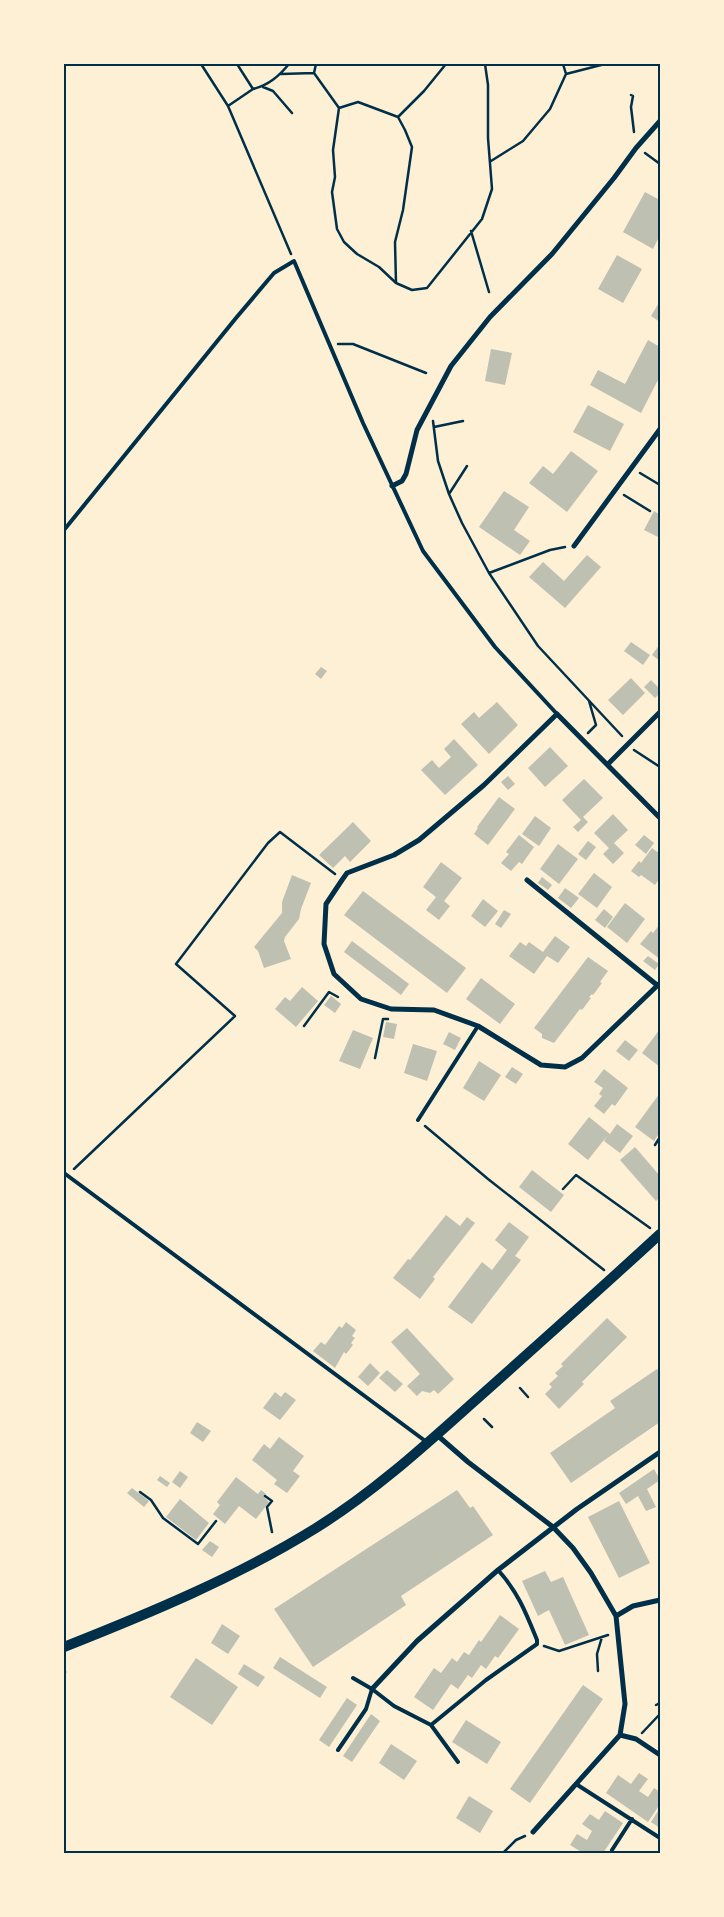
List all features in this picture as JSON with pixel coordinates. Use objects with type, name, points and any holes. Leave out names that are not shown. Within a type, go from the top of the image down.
[{"type":"main road","points":[[64,1647],[224,1578],[279,1550],[318,1527],[428,1443],[659,1235]]},
{"type":"street","points":[[392,486],[402,481],[406,474],[417,430],[451,366],[490,317],[552,254],[636,148],[660,121]]},
{"type":"street","points":[[574,546],[660,429]]},
{"type":"street","points":[[608,764],[660,712]]},
{"type":"street","points":[[527,880],[659,984],[582,1058],[565,1066],[542,1065],[478,1026],[434,1010],[391,1009],[361,999],[334,974],[324,944],[326,904],[342,880],[348,874],[394,854],[419,840],[484,785],[557,714],[660,818]]},
{"type":"street","points":[[437,1435],[468,1462],[553,1527],[573,1548],[591,1573],[616,1616],[625,1704],[620,1735],[533,1832]]},
{"type":"street","points":[[372,1689],[417,1640],[498,1570],[553,1527],[660,1452]]},
{"type":"street","points":[[616,1616],[633,1606],[660,1600]]},
{"type":"street","points":[[620,1735],[636,1739],[660,1755]]},
{"type":"lane","points":[[64,530],[248,303],[274,273],[294,261],[392,486],[423,551],[495,647],[557,714]]},
{"type":"lane","points":[[418,1120],[478,1026]]},
{"type":"lane","points":[[65,1175],[428,1443]]},
{"type":"lane","points":[[431,1725],[486,1680],[537,1644],[537,1640],[511,1584],[498,1570]]},
{"type":"lane","points":[[353,1678],[372,1689],[394,1706],[431,1725],[458,1762]]},
{"type":"lane","points":[[338,1750],[366,1709],[372,1689]]},
{"type":"lane","points":[[576,1784],[660,1838]]},
{"type":"lane","points":[[612,1850],[632,1819]]},
{"type":"path","points":[[201,64],[228,106],[294,261]]},
{"type":"path","points":[[237,64],[253,89]]},
{"type":"path","points":[[228,106],[253,89],[262,87],[280,74],[289,64]]},
{"type":"path","points":[[316,64],[314,73],[340,108],[333,150],[335,177],[332,192],[337,229],[344,242],[357,254],[379,267],[396,283],[412,290],[427,288],[482,218],[492,189],[488,138],[488,85],[485,64]]},
{"type":"path","points":[[398,117],[424,91],[446,64]]},
{"type":"path","points":[[491,161],[523,141],[550,109],[566,74],[564,64]]},
{"type":"path","points":[[566,74],[605,64]]},
{"type":"path","points":[[280,74],[314,73]]},
{"type":"path","points":[[262,87],[273,91],[292,114]]},
{"type":"path","points":[[631,95],[633,96],[631,118],[634,132]]},
{"type":"path","points":[[340,108],[358,102],[398,117],[406,130],[412,147],[403,210],[395,242],[396,283]]},
{"type":"path","points":[[640,150],[660,164]]},
{"type":"path","points":[[471,231],[489,292]]},
{"type":"path","points":[[330,344],[353,344],[426,373]]},
{"type":"path","points":[[432,417],[438,461],[449,494],[488,573],[538,646],[622,736]]},
{"type":"path","points":[[434,427],[463,421]]},
{"type":"path","points":[[449,494],[467,466]]},
{"type":"path","points":[[631,468],[660,485]]},
{"type":"path","points":[[616,489],[650,511]]},
{"type":"path","points":[[488,573],[550,550],[574,546]]},
{"type":"path","points":[[582,739],[596,725],[588,699]]},
{"type":"path","points":[[632,749],[660,767]]},
{"type":"path","points":[[65,1175],[235,1016],[176,964],[268,843],[280,832],[342,880]]},
{"type":"path","points":[[304,1026],[329,992],[338,997]]},
{"type":"path","points":[[375,1058],[383,1019],[390,1019]]},
{"type":"path","points":[[418,1120],[488,1179],[613,1276]]},
{"type":"path","points":[[655,1145],[660,1137]]},
{"type":"path","points":[[563,1189],[576,1175],[659,1235]]},
{"type":"path","points":[[520,1388],[528,1397]]},
{"type":"path","points":[[484,1419],[492,1428]]},
{"type":"path","points":[[140,1492],[151,1500],[163,1518],[198,1544],[216,1521]]},
{"type":"path","points":[[265,1496],[272,1501],[267,1507],[272,1532]]},
{"type":"path","points":[[537,1644],[559,1651],[619,1632]]},
{"type":"path","points":[[598,1671],[597,1654],[602,1637]]},
{"type":"path","points":[[656,1705],[660,1703]]},
{"type":"path","points":[[636,1739],[660,1714]]},
{"type":"path","points":[[503,1853],[516,1840],[533,1832]]},
{"type":"building","points":[[645,192],[658,199],[660,196],[660,235],[653,249],[623,232]]},
{"type":"building","points":[[617,255],[642,269],[623,303],[598,289]]},
{"type":"building","points":[[660,301],[660,322],[651,316]]},
{"type":"building","points":[[648,340],[660,347],[660,376],[641,413],[590,385],[598,370],[625,384]]},
{"type":"building","points":[[491,349],[512,353],[505,385],[485,381]]},
{"type":"building","points":[[588,405],[624,424],[610,451],[573,432]]},
{"type":"building","points":[[571,451],[598,471],[567,512],[529,483],[543,466],[553,474]]},
{"type":"building","points":[[504,491],[529,507],[514,530],[530,541],[520,555],[479,527]]},
{"type":"building","points":[[654,511],[660,515],[660,538],[644,530]]},
{"type":"building","points":[[587,555],[601,567],[565,608],[529,577],[543,562],[564,581]]},
{"type":"building","points":[[631,642],[650,655],[643,665],[624,651]]},
{"type":"building","points":[[660,644],[660,661],[652,655]]},
{"type":"building","points":[[321,667],[327,671],[321,679],[315,674]]},
{"type":"building","points":[[631,678],[645,693],[623,715],[608,700]]},
{"type":"building","points":[[651,680],[660,689],[660,693],[655,698],[644,687]]},
{"type":"building","points":[[497,702],[518,725],[489,754],[461,724],[474,712],[479,718]]},
{"type":"building","points":[[454,739],[478,765],[445,795],[421,770],[432,760],[439,768],[451,757],[444,749]]},
{"type":"building","points":[[550,747],[568,766],[545,787],[528,768]]},
{"type":"building","points":[[508,776],[515,784],[508,790],[501,782]]},
{"type":"building","points":[[584,779],[603,798],[583,817],[588,822],[578,832],[573,827],[581,820],[562,800]]},
{"type":"building","points":[[499,797],[515,809],[488,845],[474,834]]},
{"type":"building","points":[[613,814],[628,830],[614,843],[624,853],[613,864],[603,854],[609,848],[594,833]]},
{"type":"building","points":[[535,816],[551,828],[539,846],[522,834]]},
{"type":"building","points":[[353,822],[371,841],[350,862],[345,856],[333,868],[319,855]]},
{"type":"building","points":[[519,835],[534,847],[522,864],[519,862],[511,871],[501,863],[509,854],[506,852]]},
{"type":"building","points":[[644,835],[654,843],[646,854],[635,845]]},
{"type":"building","points":[[588,841],[596,847],[586,860],[578,854]]},
{"type":"building","points":[[558,844],[578,859],[559,884],[540,869]]},
{"type":"building","points":[[652,848],[660,854],[660,878],[655,885],[641,875],[639,877],[631,871],[639,861],[641,863]]},
{"type":"building","points":[[441,862],[462,878],[444,901],[450,906],[439,920],[426,910],[436,897],[423,887]]},
{"type":"building","points":[[594,873],[612,887],[597,908],[578,894]]},
{"type":"building","points":[[292,875],[311,883],[299,919],[285,937],[284,941],[291,959],[264,968],[258,951],[254,947],[282,913],[282,902]]},
{"type":"building","points":[[542,877],[552,885],[548,890],[538,883]]},
{"type":"building","points":[[565,888],[579,898],[571,908],[558,898]]},
{"type":"building","points":[[363,891],[466,968],[447,993],[344,915]]},
{"type":"building","points":[[483,899],[498,911],[485,927],[471,916]]},
{"type":"building","points":[[625,903],[645,919],[627,943],[607,927]]},
{"type":"building","points":[[604,909],[613,917],[605,928],[595,920]]},
{"type":"building","points":[[504,910],[511,914],[501,928],[495,924]]},
{"type":"building","points":[[660,924],[660,959],[640,944]]},
{"type":"building","points":[[555,936],[570,947],[558,963],[547,956],[534,974],[509,956],[520,942],[526,946],[529,942],[543,952]]},
{"type":"building","points":[[352,941],[409,984],[401,995],[344,952]]},
{"type":"building","points":[[648,956],[659,964],[655,970],[643,961]]},
{"type":"building","points":[[588,957],[608,971],[600,982],[602,983],[554,1043],[542,1038],[542,1034],[534,1028]]},
{"type":"building","points":[[481,978],[515,1004],[500,1024],[466,999]]},
{"type":"building","points":[[302,987],[318,1001],[296,1027],[275,1009],[285,997],[290,1001]]},
{"type":"building","points":[[331,996],[341,1004],[335,1013],[324,1005]]},
{"type":"building","points":[[386,1022],[397,1024],[394,1039],[383,1037]]},
{"type":"building","points":[[660,1029],[660,1067],[642,1053]]},
{"type":"building","points":[[353,1030],[373,1038],[360,1069],[339,1061]]},
{"type":"building","points":[[449,1032],[461,1038],[455,1050],[443,1044]]},
{"type":"building","points":[[625,1040],[638,1050],[629,1061],[616,1051]]},
{"type":"building","points":[[413,1044],[437,1051],[427,1081],[404,1073]]},
{"type":"building","points":[[479,1061],[501,1075],[484,1101],[463,1088]]},
{"type":"building","points":[[512,1067],[523,1074],[516,1084],[505,1077]]},
{"type":"building","points":[[604,1069],[628,1088],[615,1106],[612,1104],[604,1114],[594,1106],[602,1096],[599,1094],[603,1088],[594,1082]]},
{"type":"building","points":[[660,1093],[660,1132],[654,1141],[635,1127]]},
{"type":"building","points":[[589,1117],[610,1134],[617,1124],[633,1136],[620,1153],[604,1141],[607,1136],[588,1160],[568,1144]]},
{"type":"building","points":[[635,1147],[660,1176],[660,1197],[656,1201],[620,1160]]},
{"type":"building","points":[[532,1170],[564,1195],[551,1212],[519,1187]]},
{"type":"building","points":[[446,1215],[460,1226],[467,1217],[475,1223],[433,1277],[435,1279],[420,1299],[393,1278]]},
{"type":"building","points":[[509,1222],[529,1237],[515,1256],[521,1260],[472,1324],[448,1307],[482,1262],[492,1270],[507,1250],[495,1240]]},
{"type":"building","points":[[607,1318],[627,1337],[582,1382],[584,1384],[559,1409],[545,1394],[552,1387],[549,1384],[558,1376],[555,1373],[563,1366],[561,1364]]},
{"type":"building","points":[[346,1322],[356,1330],[352,1336],[355,1338],[351,1343],[353,1345],[346,1354],[344,1352],[335,1368],[313,1351],[321,1342],[325,1345],[339,1326],[342,1328]]},
{"type":"building","points":[[407,1328],[454,1379],[438,1394],[434,1390],[430,1393],[422,1391],[417,1396],[407,1386],[420,1374],[391,1342]]},
{"type":"building","points":[[370,1363],[380,1373],[368,1386],[358,1377]]},
{"type":"building","points":[[657,1369],[660,1373],[660,1422],[571,1483],[550,1453],[615,1408],[610,1401]]},
{"type":"building","points":[[387,1370],[403,1384],[395,1392],[379,1378]]},
{"type":"building","points":[[275,1392],[281,1397],[285,1392],[296,1400],[280,1420],[263,1408]]},
{"type":"building","points":[[197,1422],[211,1431],[203,1442],[190,1433]]},
{"type":"building","points":[[279,1437],[304,1456],[293,1471],[300,1476],[287,1493],[274,1484],[277,1480],[252,1460],[264,1444],[270,1449]]},
{"type":"building","points":[[654,1469],[660,1480],[647,1489],[656,1507],[646,1511],[638,1496],[626,1504],[619,1493]]},
{"type":"building","points":[[180,1471],[188,1477],[180,1488],[172,1482]]},
{"type":"building","points":[[160,1476],[170,1483],[167,1487],[157,1480]]},
{"type":"building","points":[[236,1477],[258,1494],[261,1490],[266,1494],[264,1497],[269,1502],[256,1519],[239,1506],[225,1524],[213,1514],[220,1505],[217,1502]]},
{"type":"building","points":[[132,1488],[149,1501],[144,1507],[127,1493]]},
{"type":"building","points":[[457,1490],[470,1508],[473,1506],[493,1535],[401,1596],[406,1605],[313,1667],[274,1609]]},
{"type":"building","points":[[180,1499],[209,1523],[196,1540],[166,1517]]},
{"type":"building","points":[[619,1501],[650,1563],[619,1578],[588,1517]]},
{"type":"building","points":[[210,1541],[219,1547],[212,1557],[202,1550]]},
{"type":"building","points":[[545,1571],[551,1582],[563,1577],[589,1635],[565,1645],[549,1610],[538,1616],[522,1581]]},
{"type":"building","points":[[500,1615],[519,1629],[498,1658],[495,1656],[486,1669],[481,1665],[472,1678],[468,1675],[458,1689],[451,1684],[433,1710],[414,1697],[434,1668],[441,1673],[452,1658],[457,1662],[464,1652],[469,1655],[479,1640],[481,1642]]},
{"type":"building","points":[[222,1624],[240,1636],[228,1654],[211,1643]]},
{"type":"building","points":[[280,1657],[327,1687],[320,1698],[273,1668]]},
{"type":"building","points":[[196,1658],[238,1687],[212,1725],[170,1697]]},
{"type":"building","points":[[244,1664],[265,1677],[258,1687],[238,1674]]},
{"type":"building","points":[[583,1685],[603,1699],[530,1803],[510,1789]]},
{"type":"building","points":[[347,1698],[357,1705],[329,1747],[319,1740]]},
{"type":"building","points":[[371,1714],[380,1721],[352,1762],[343,1756]]},
{"type":"building","points":[[466,1720],[501,1742],[487,1764],[452,1742]]},
{"type":"building","points":[[391,1744],[417,1761],[404,1780],[379,1763]]},
{"type":"building","points":[[639,1773],[648,1779],[639,1791],[648,1797],[654,1788],[660,1792],[660,1804],[648,1822],[606,1793],[618,1775],[631,1784]]},
{"type":"building","points":[[469,1796],[493,1811],[480,1833],[456,1818]]},
{"type":"building","points":[[660,1808],[660,1828],[651,1822]]},
{"type":"building","points":[[605,1811],[623,1823],[603,1853],[583,1853],[570,1845],[577,1834],[587,1840],[592,1831],[582,1824],[590,1814],[599,1820]]}]
